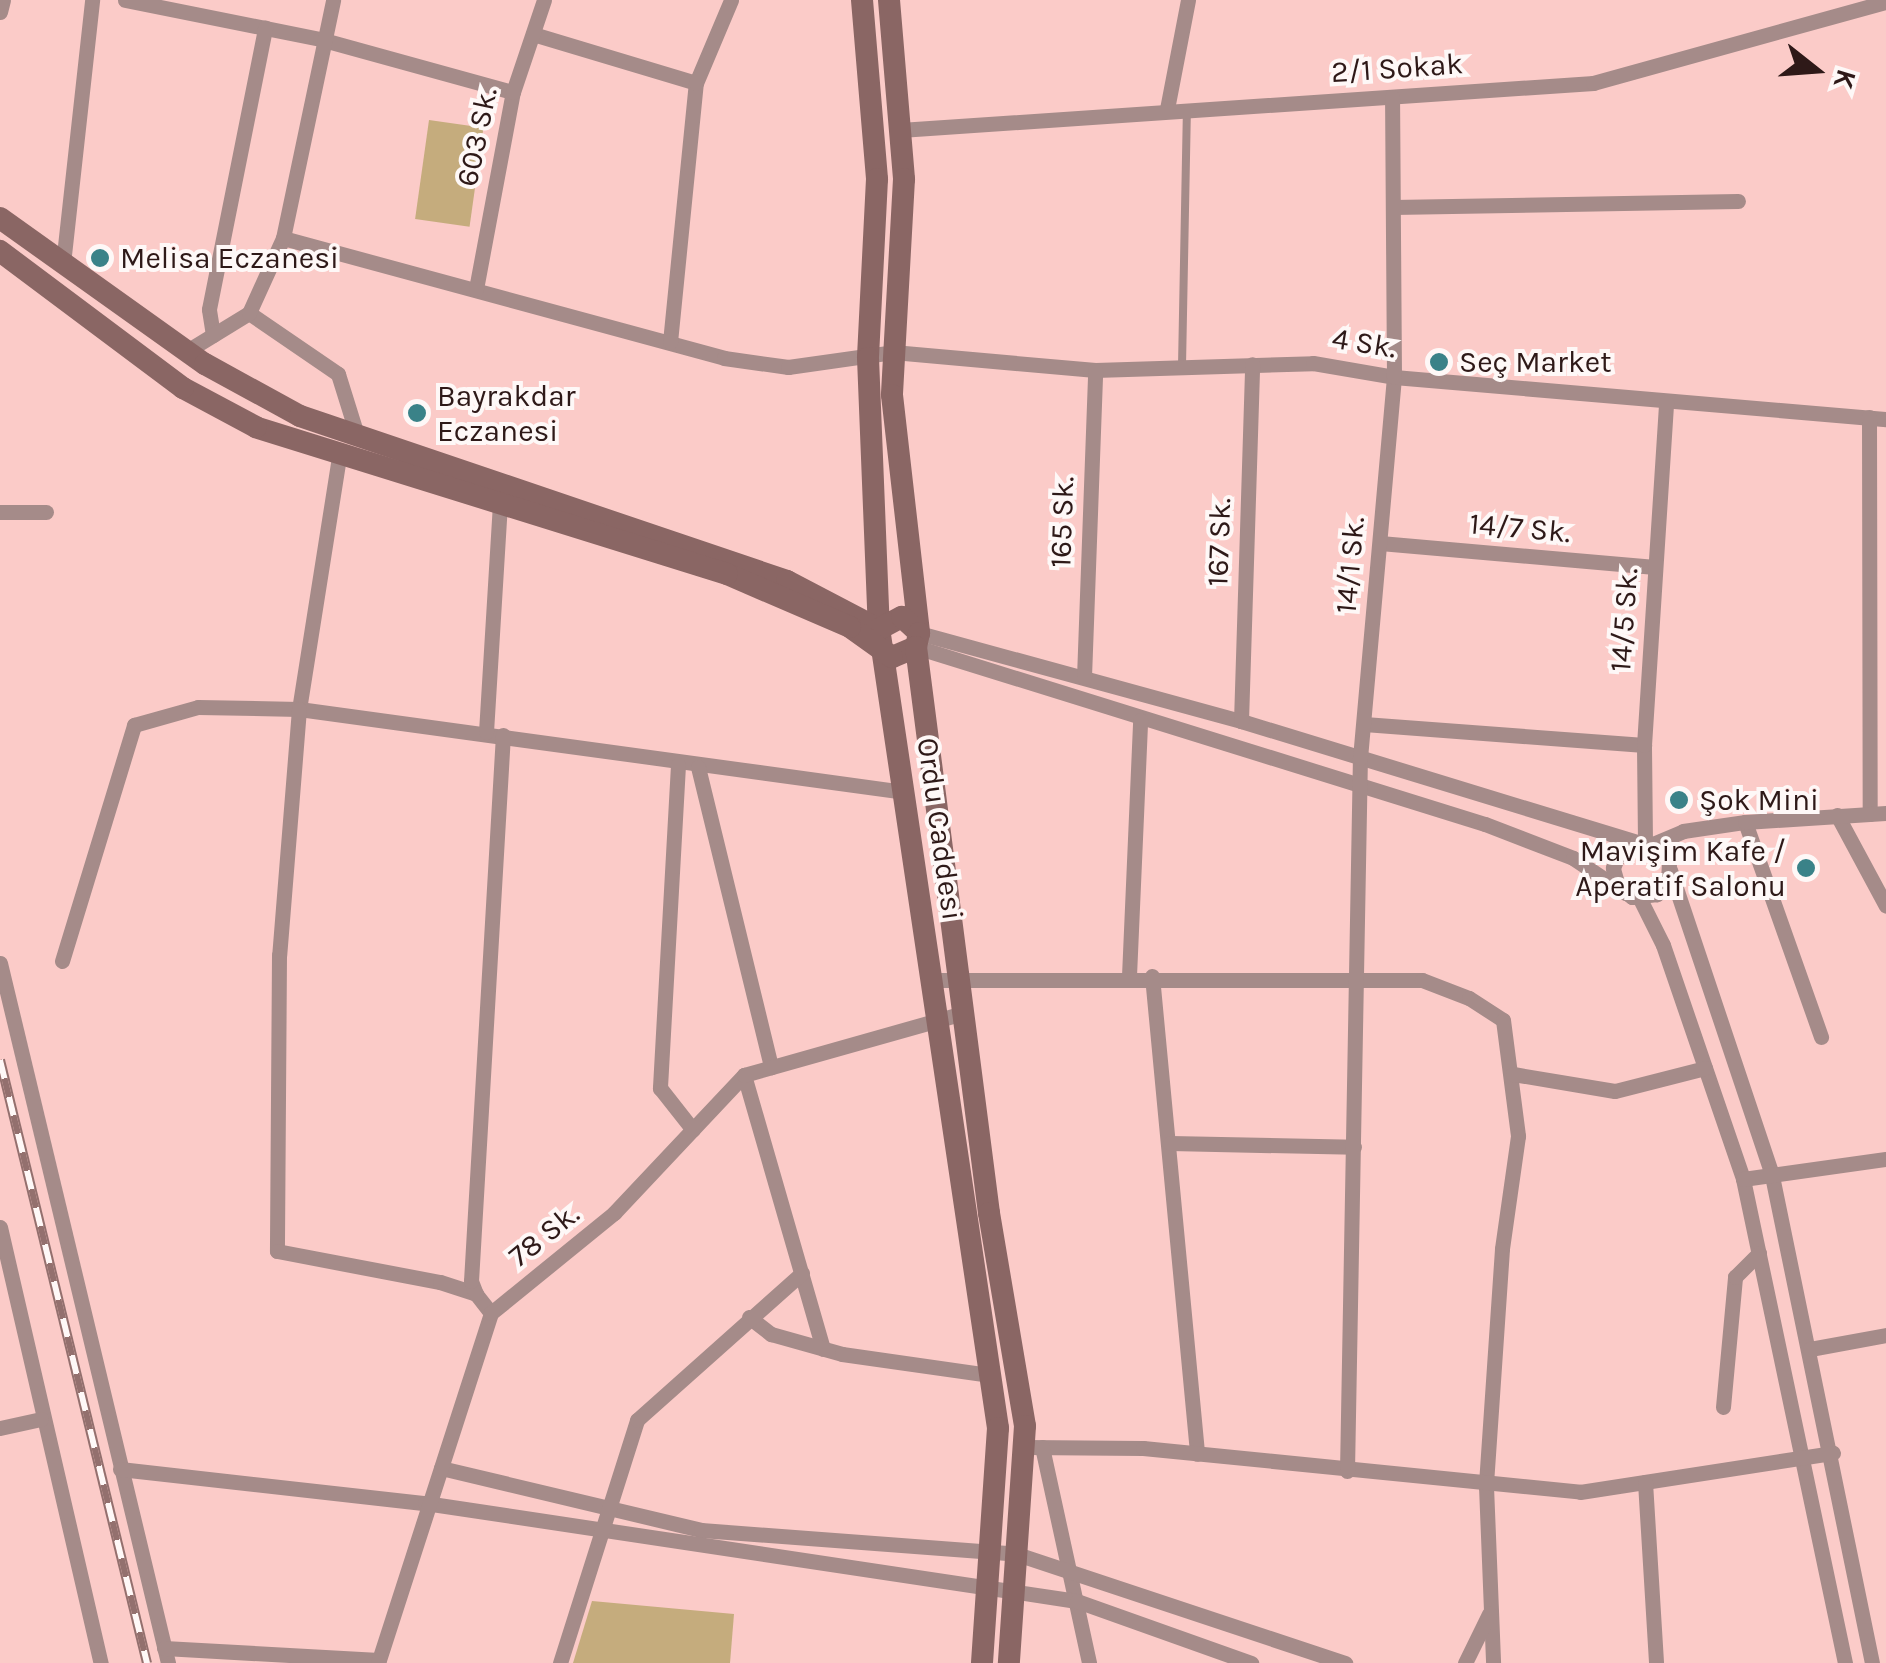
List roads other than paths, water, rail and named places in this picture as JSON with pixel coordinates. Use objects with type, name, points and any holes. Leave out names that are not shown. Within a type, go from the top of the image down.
[{"type":"main road","name":"Ordu Caddesi","points":[[862,0],[875,133],[868,358],[882,643],[998,1428],[982,1663]]},
{"type":"main road","name":"Ordu Caddesi","points":[[889,0],[904,178],[892,394],[917,640],[963,1014],[1034,1447],[1018,1554],[1010,1663]]},
{"type":"main road","points":[[875,133],[900,130]]},
{"type":"main road","points":[[0,218],[187,351],[300,416],[787,581],[899,657],[917,640],[902,617],[882,643]]},
{"type":"main road","points":[[0,251],[183,388],[256,427],[339,457],[727,574],[882,643]]},
{"type":"street","points":[[0,12],[2,0]]},
{"type":"street","points":[[63,264],[92,0]]},
{"type":"street","points":[[125,0],[320,39],[513,92]]},
{"type":"street","points":[[187,351],[248,313],[283,238],[320,39],[333,0]]},
{"type":"street","name":"603 Sk.","points":[[476,289],[513,92],[544,0]]},
{"type":"street","points":[[670,342],[696,83],[731,0]]},
{"type":"street","points":[[1167,108],[1188,0]]},
{"type":"street","name":"2/1 Sokak","points":[[900,130],[1167,108],[1593,83],[1886,2]]},
{"type":"street","points":[[213,335],[209,309],[265,28]]},
{"type":"street","points":[[533,34],[696,83]]},
{"type":"street","name":"14/1 Sk.","points":[[1347,1470],[1360,758],[1394,377],[1392,97]]},
{"type":"street","points":[[1393,207],[1738,201]]},
{"type":"street","name":"4 Sk.","points":[[283,238],[670,342],[788,367],[894,352],[1095,370],[1312,363],[1394,377],[1490,381],[1666,403],[1878,418]]},
{"type":"street","points":[[248,313],[338,374],[357,435]]},
{"type":"street","name":"167 Sk.","points":[[1242,722],[1252,364]]},
{"type":"street","name":"165 Sk.","points":[[1084,677],[1095,370]]},
{"type":"street","name":"14/5 Sk.","points":[[1645,843],[1644,745],[1666,403]]},
{"type":"street","points":[[1844,1663],[1805,1458],[1743,1179],[1663,945],[1613,868],[1620,851],[1683,830],[1878,813],[1878,418]]},
{"type":"street","points":[[339,457],[299,709],[279,955],[277,1251],[476,1294]]},
{"type":"street","points":[[486,732],[500,506]]},
{"type":"street","points":[[0,512],[46,512]]},
{"type":"street","name":"14/7 Sk.","points":[[1380,543],[1656,568]]},
{"type":"street","points":[[917,640],[1084,677],[1645,843],[1670,870],[1771,1171],[1833,1453],[1872,1663]]},
{"type":"street","points":[[917,640],[1140,720],[1520,838],[1573,858],[1632,896],[1664,887],[1670,870]]},
{"type":"street","points":[[62,961],[134,724],[198,707],[299,709],[486,732],[678,765],[905,792]]},
{"type":"street","points":[[1129,976],[1140,720]]},
{"type":"street","points":[[1364,724],[1644,745]]},
{"type":"street","points":[[0,963],[166,1655],[379,1662],[425,1503],[441,1468],[491,1314],[471,1281],[502,735]]},
{"type":"street","points":[[678,765],[660,1088],[692,1130]]},
{"type":"street","points":[[698,767],[771,1067]]},
{"type":"street","points":[[1837,815],[1886,906]]},
{"type":"street","points":[[1745,822],[1821,1037]]},
{"type":"street","points":[[931,980],[958,976],[1422,980],[1470,998],[1503,1020],[1518,1136],[1502,1249],[1486,1486],[1493,1663]]},
{"type":"street","points":[[1152,976],[1197,1454]]},
{"type":"street","points":[[823,1349],[744,1075],[936,1018],[963,1014]]},
{"type":"street","points":[[1513,1074],[1615,1091],[1705,1068]]},
{"type":"street","name":"78 Sk.","points":[[491,1314],[614,1213],[744,1075]]},
{"type":"street","points":[[1170,1143],[1354,1147]]},
{"type":"street","points":[[1743,1179],[1771,1171],[1886,1159]]},
{"type":"street","points":[[0,1227],[41,1419],[101,1663]]},
{"type":"street","points":[[1724,1407],[1735,1278],[1760,1253]]},
{"type":"street","points":[[560,1663],[606,1504],[637,1420],[802,1272]]},
{"type":"street","points":[[750,1317],[771,1334],[823,1349],[990,1375]]},
{"type":"street","points":[[1810,1349],[1886,1335]]},
{"type":"street","points":[[0,1428],[41,1419]]},
{"type":"street","points":[[1089,1663],[1078,1602],[1034,1447],[1197,1454],[1486,1486],[1580,1492],[1833,1453]]},
{"type":"street","points":[[441,1468],[606,1504],[701,1530],[1018,1554],[1068,1566],[1345,1663]]},
{"type":"street","points":[[120,1469],[425,1503],[1078,1602],[1251,1663]]},
{"type":"street","points":[[1644,1482],[1656,1663]]},
{"type":"street","points":[[1465,1663],[1491,1611]]},
{"type":"lane","points":[[1182,366],[1187,108]]},
{"type":"railway","points":[[0,1060],[147,1663]]},
{"type":"place","name":"Melisa Eczanesi","points":[[100,258]]},
{"type":"place","name":"Seç Market","points":[[1439,362]]},
{"type":"place","name":"Bayrakdar Eczanesi","points":[[417,413]]},
{"type":"place","name":"Şok Mini","points":[[1679,800]]},
{"type":"place","name":"Mavişim Kafe / Aperatif Salonu","points":[[1806,868]]}]
